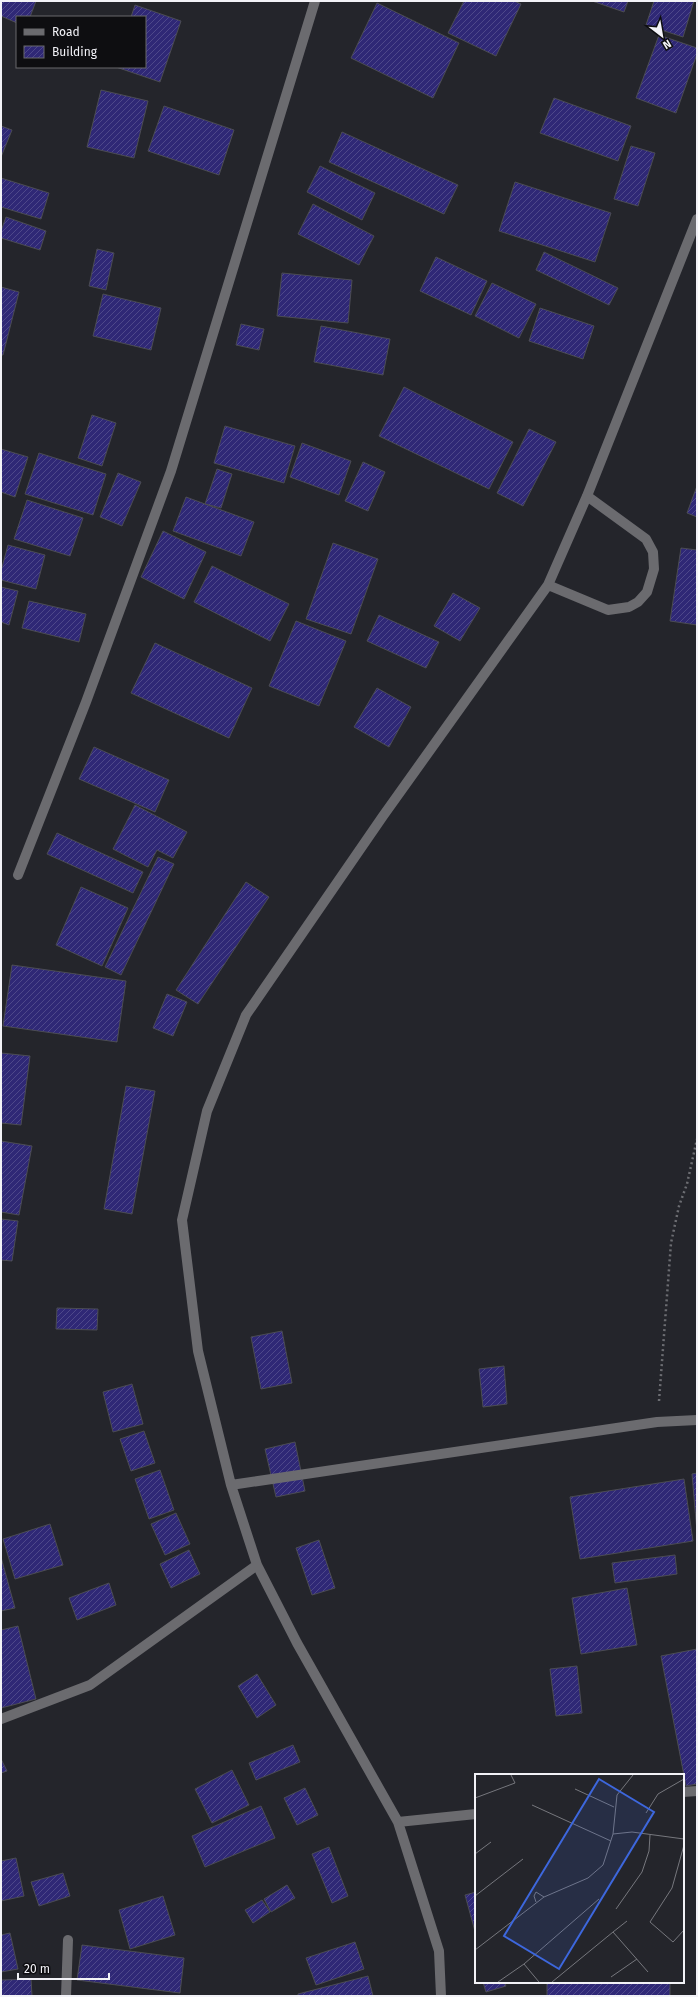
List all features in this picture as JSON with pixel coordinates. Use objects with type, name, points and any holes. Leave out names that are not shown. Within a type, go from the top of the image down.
[{"type":"street","points":[[18,875],[86,702],[172,471],[315,1]]},
{"type":"street","points":[[441,1996],[439,1951],[398,1822],[297,1643],[257,1565],[231,1485],[198,1351],[182,1220],[207,1111],[246,1015],[383,816],[548,585],[587,496],[697,219]]},
{"type":"street","points":[[548,585],[608,610],[629,607],[638,602],[647,592],[654,563],[653,552],[646,539],[587,496]]},
{"type":"street","points":[[231,1485],[657,1422],[697,1420]]},
{"type":"street","points":[[1,1719],[90,1685],[257,1565]]},
{"type":"street","points":[[684,1792],[697,1791]]},
{"type":"street","points":[[398,1822],[475,1814]]},
{"type":"street","points":[[66,1996],[68,1940]]},
{"type":"path","points":[[657,1422],[671,1243],[679,1206],[687,1184],[697,1140]]},
{"type":"building","points":[[1,1],[36,1],[30,16],[16,16],[16,23],[1,16]]},
{"type":"building","points":[[464,1],[514,1],[521,4],[496,56],[448,33]]},
{"type":"building","points":[[592,1],[628,1],[624,12]]},
{"type":"building","points":[[654,1],[694,1],[683,37],[646,25]]},
{"type":"building","points":[[377,3],[459,43],[433,98],[351,58]]},
{"type":"building","points":[[135,5],[181,21],[160,82],[119,68],[146,68],[146,16],[131,16]]},
{"type":"building","points":[[659,35],[697,48],[697,54],[676,113],[636,98]]},
{"type":"building","points":[[101,90],[148,101],[134,158],[87,147]]},
{"type":"building","points":[[554,98],[631,126],[618,161],[540,133]]},
{"type":"building","points":[[164,106],[234,130],[219,175],[148,151]]},
{"type":"building","points":[[1,126],[12,130],[1,157]]},
{"type":"building","points":[[342,132],[458,185],[444,214],[329,162]]},
{"type":"building","points":[[631,146],[655,153],[638,206],[614,199]]},
{"type":"building","points":[[320,166],[375,193],[362,220],[307,192]]},
{"type":"building","points":[[1,178],[49,193],[41,219],[1,207]]},
{"type":"building","points":[[515,182],[611,213],[595,262],[499,231]]},
{"type":"building","points":[[313,204],[374,236],[359,265],[298,234]]},
{"type":"building","points":[[6,217],[46,231],[40,250],[1,238],[1,231]]},
{"type":"building","points":[[97,249],[114,253],[106,290],[89,286]]},
{"type":"building","points":[[544,252],[618,288],[609,305],[536,270]]},
{"type":"building","points":[[436,257],[487,281],[471,315],[420,291]]},
{"type":"building","points":[[282,273],[352,280],[348,323],[277,316]]},
{"type":"building","points":[[492,283],[536,304],[519,338],[475,316]]},
{"type":"building","points":[[1,287],[19,292],[3,355],[1,355]]},
{"type":"building","points":[[103,294],[161,308],[151,350],[93,336]]},
{"type":"building","points":[[540,308],[594,326],[583,359],[529,341]]},
{"type":"building","points":[[241,324],[264,329],[259,350],[236,345]]},
{"type":"building","points":[[321,326],[390,339],[383,375],[314,362]]},
{"type":"building","points":[[404,387],[513,442],[489,489],[379,436]]},
{"type":"building","points":[[92,415],[116,423],[102,466],[78,458]]},
{"type":"building","points":[[225,426],[295,446],[284,483],[214,463]]},
{"type":"building","points":[[529,429],[556,442],[523,506],[497,493]]},
{"type":"building","points":[[302,443],[351,461],[339,495],[290,477]]},
{"type":"building","points":[[1,449],[28,457],[15,497],[1,492]]},
{"type":"building","points":[[39,453],[106,474],[93,515],[25,494]]},
{"type":"building","points":[[363,462],[385,472],[368,511],[345,501]]},
{"type":"building","points":[[217,469],[232,474],[221,508],[205,504]]},
{"type":"building","points":[[118,473],[141,482],[122,526],[100,517]]},
{"type":"building","points":[[697,486],[697,517],[687,513]]},
{"type":"building","points":[[186,497],[254,522],[241,556],[173,531]]},
{"type":"building","points":[[27,500],[83,518],[70,556],[14,539]]},
{"type":"building","points":[[163,531],[206,552],[184,599],[141,577]]},
{"type":"building","points":[[333,543],[378,559],[351,634],[306,619]]},
{"type":"building","points":[[8,545],[45,555],[36,589],[1,580],[1,571]]},
{"type":"building","points":[[681,548],[697,550],[697,625],[670,621]]},
{"type":"building","points":[[212,566],[289,604],[270,641],[194,602]]},
{"type":"building","points":[[1,587],[18,591],[9,625],[1,622]]},
{"type":"building","points":[[453,593],[480,608],[460,641],[434,626]]},
{"type":"building","points":[[29,601],[86,614],[79,642],[22,628]]},
{"type":"building","points":[[379,615],[439,642],[426,668],[367,641]]},
{"type":"building","points":[[296,621],[346,641],[319,706],[269,686]]},
{"type":"building","points":[[155,643],[252,688],[229,738],[131,693]]},
{"type":"building","points":[[377,688],[411,707],[389,747],[354,727]]},
{"type":"building","points":[[94,747],[169,780],[155,812],[79,779]]},
{"type":"building","points":[[135,805],[187,832],[173,858],[157,850],[148,867],[113,849]]},
{"type":"building","points":[[57,833],[143,872],[133,893],[47,854]]},
{"type":"building","points":[[158,857],[174,864],[121,975],[105,967]]},
{"type":"building","points":[[246,882],[269,897],[198,1004],[176,990]]},
{"type":"building","points":[[81,887],[128,908],[102,966],[56,945]]},
{"type":"building","points":[[12,965],[126,981],[117,1042],[3,1026]]},
{"type":"building","points":[[167,994],[187,1002],[173,1036],[153,1028]]},
{"type":"building","points":[[1,1053],[30,1056],[21,1125],[1,1123]]},
{"type":"building","points":[[126,1086],[155,1091],[132,1214],[104,1209]]},
{"type":"building","points":[[1,1141],[32,1146],[19,1215],[1,1212]]},
{"type":"building","points":[[1,1219],[18,1221],[12,1261],[1,1260]]},
{"type":"building","points":[[57,1308],[98,1309],[97,1330],[56,1329]]},
{"type":"building","points":[[282,1331],[292,1383],[261,1389],[251,1337]]},
{"type":"building","points":[[504,1366],[507,1404],[483,1407],[479,1369]]},
{"type":"building","points":[[132,1384],[143,1424],[113,1432],[103,1392]]},
{"type":"building","points":[[144,1431],[155,1463],[131,1471],[120,1439]]},
{"type":"building","points":[[295,1442],[305,1491],[276,1497],[265,1449]]},
{"type":"building","points":[[160,1470],[174,1510],[149,1519],[135,1479]]},
{"type":"building","points":[[697,1473],[697,1532],[692,1474]]},
{"type":"building","points":[[684,1479],[693,1541],[580,1559],[570,1497]]},
{"type":"building","points":[[176,1513],[190,1544],[165,1555],[151,1524]]},
{"type":"building","points":[[50,1524],[63,1565],[15,1579],[3,1539]]},
{"type":"building","points":[[319,1540],[335,1588],[312,1595],[296,1548]]},
{"type":"building","points":[[189,1550],[200,1574],[171,1588],[160,1564]]},
{"type":"building","points":[[675,1555],[677,1574],[615,1583],[612,1563]]},
{"type":"building","points":[[1,1557],[15,1608],[1,1611]]},
{"type":"building","points":[[109,1583],[116,1605],[77,1620],[69,1598]]},
{"type":"building","points":[[627,1588],[637,1645],[581,1654],[572,1598]]},
{"type":"building","points":[[18,1626],[36,1699],[1,1708],[1,1630]]},
{"type":"building","points":[[697,1649],[697,1784],[686,1786],[661,1656]]},
{"type":"building","points":[[577,1666],[582,1713],[556,1716],[550,1669]]},
{"type":"building","points":[[257,1674],[276,1705],[257,1718],[238,1686]]},
{"type":"building","points":[[293,1745],[300,1762],[256,1780],[249,1763]]},
{"type":"building","points":[[1,1759],[7,1771],[1,1773]]},
{"type":"building","points":[[232,1770],[249,1805],[212,1823],[195,1789]]},
{"type":"building","points":[[305,1788],[318,1815],[297,1825],[284,1798]]},
{"type":"building","points":[[261,1806],[275,1838],[205,1867],[192,1836]]},
{"type":"building","points":[[329,1847],[348,1896],[332,1903],[312,1854]]},
{"type":"building","points":[[16,1858],[24,1896],[1,1901],[1,1861]]},
{"type":"building","points":[[63,1873],[70,1896],[39,1906],[31,1882]]},
{"type":"building","points":[[287,1885],[295,1898],[271,1912],[264,1899]]},
{"type":"building","points":[[475,1892],[475,1931],[465,1895]]},
{"type":"building","points":[[163,1896],[175,1935],[130,1949],[119,1910]]},
{"type":"building","points":[[262,1900],[270,1912],[253,1923],[245,1910]]},
{"type":"building","points":[[10,1933],[18,1969],[1,1972],[1,1935]]},
{"type":"building","points":[[355,1942],[364,1969],[316,1985],[306,1958]]},
{"type":"building","points":[[82,1945],[184,1958],[180,1993],[77,1980]]},
{"type":"building","points":[[368,1976],[373,1996],[298,1996],[298,1994]]},
{"type":"building","points":[[31,1979],[32,1996],[1,1996],[1,1980]]},
{"type":"building","points":[[483,1983],[504,1983],[506,1986],[486,1992]]},
{"type":"building","points":[[547,1983],[670,1983],[670,1996],[547,1996]]}]
